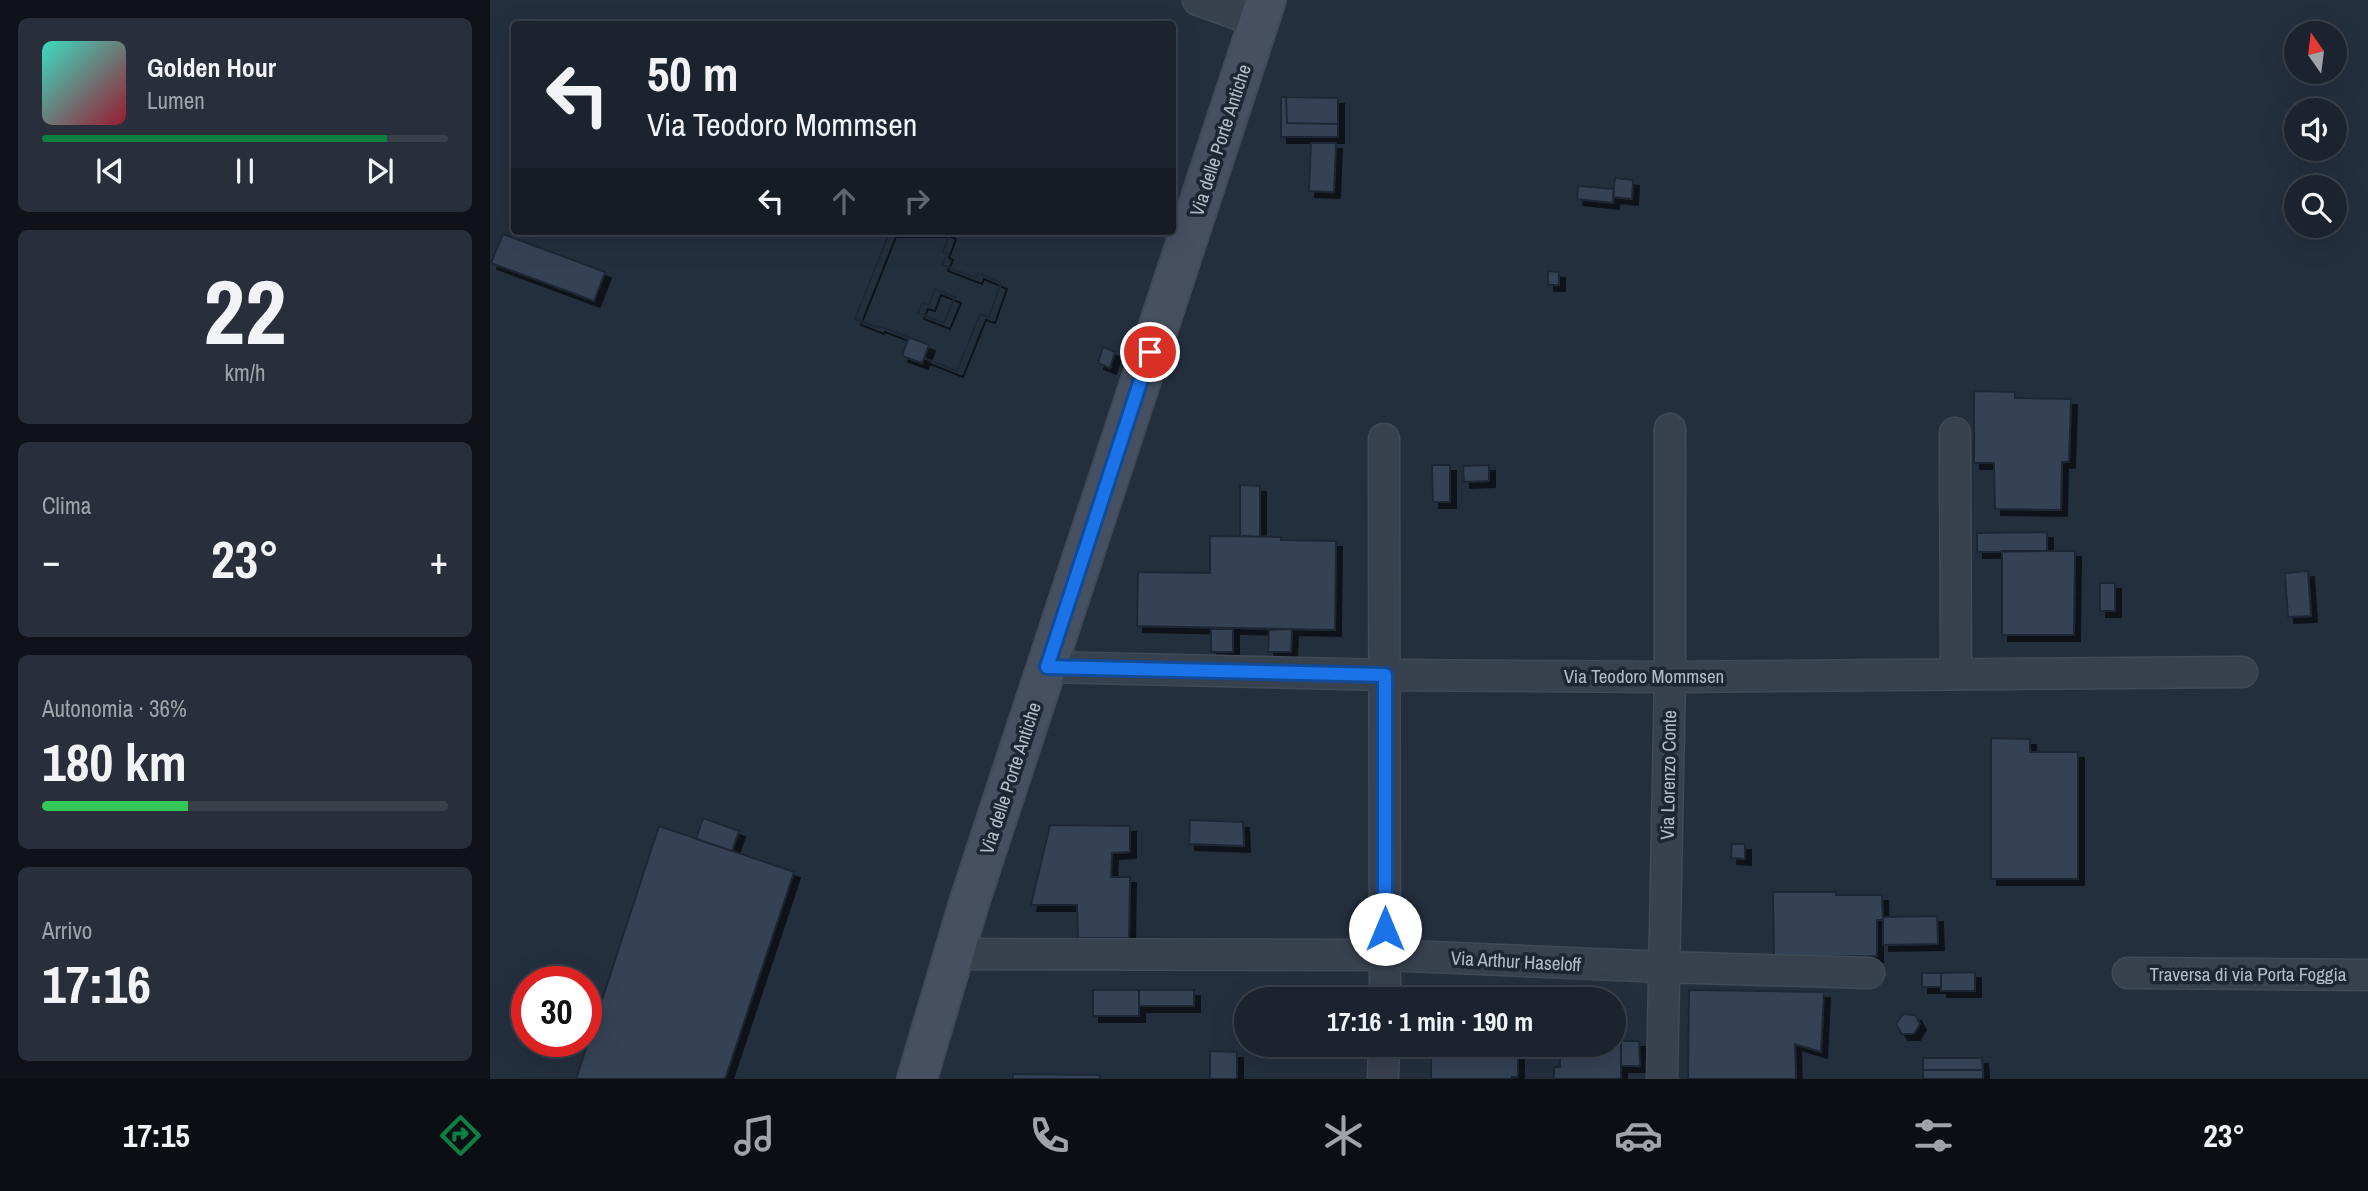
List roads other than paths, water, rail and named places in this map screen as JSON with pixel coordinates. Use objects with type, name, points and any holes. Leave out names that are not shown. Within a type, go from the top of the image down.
[{"type":"main road","name":"Via delle Porte Antiche","points":[[917,1079],[954,954],[1262,11]]},
{"type":"street","points":[[1198,0],[1262,11]]},
{"type":"street","name":"Via Lorenzo Conte","points":[[1662,1079],[1670,677],[1670,429]]},
{"type":"street","points":[[1955,433],[1956,674]]},
{"type":"street","points":[[1384,439],[1385,987]]},
{"type":"street","name":"Via Teodoro Mommsen","points":[[1047,667],[1385,675],[1670,677],[2242,672]]},
{"type":"street","name":"Via Arthur Haseloff","points":[[954,954],[1385,955],[1869,973]]},
{"type":"street","name":"Traversa di via Porta Foggia","points":[[2128,973],[2368,975]]},
{"type":"street","points":[[1383,1079],[1384,1057]]}]
